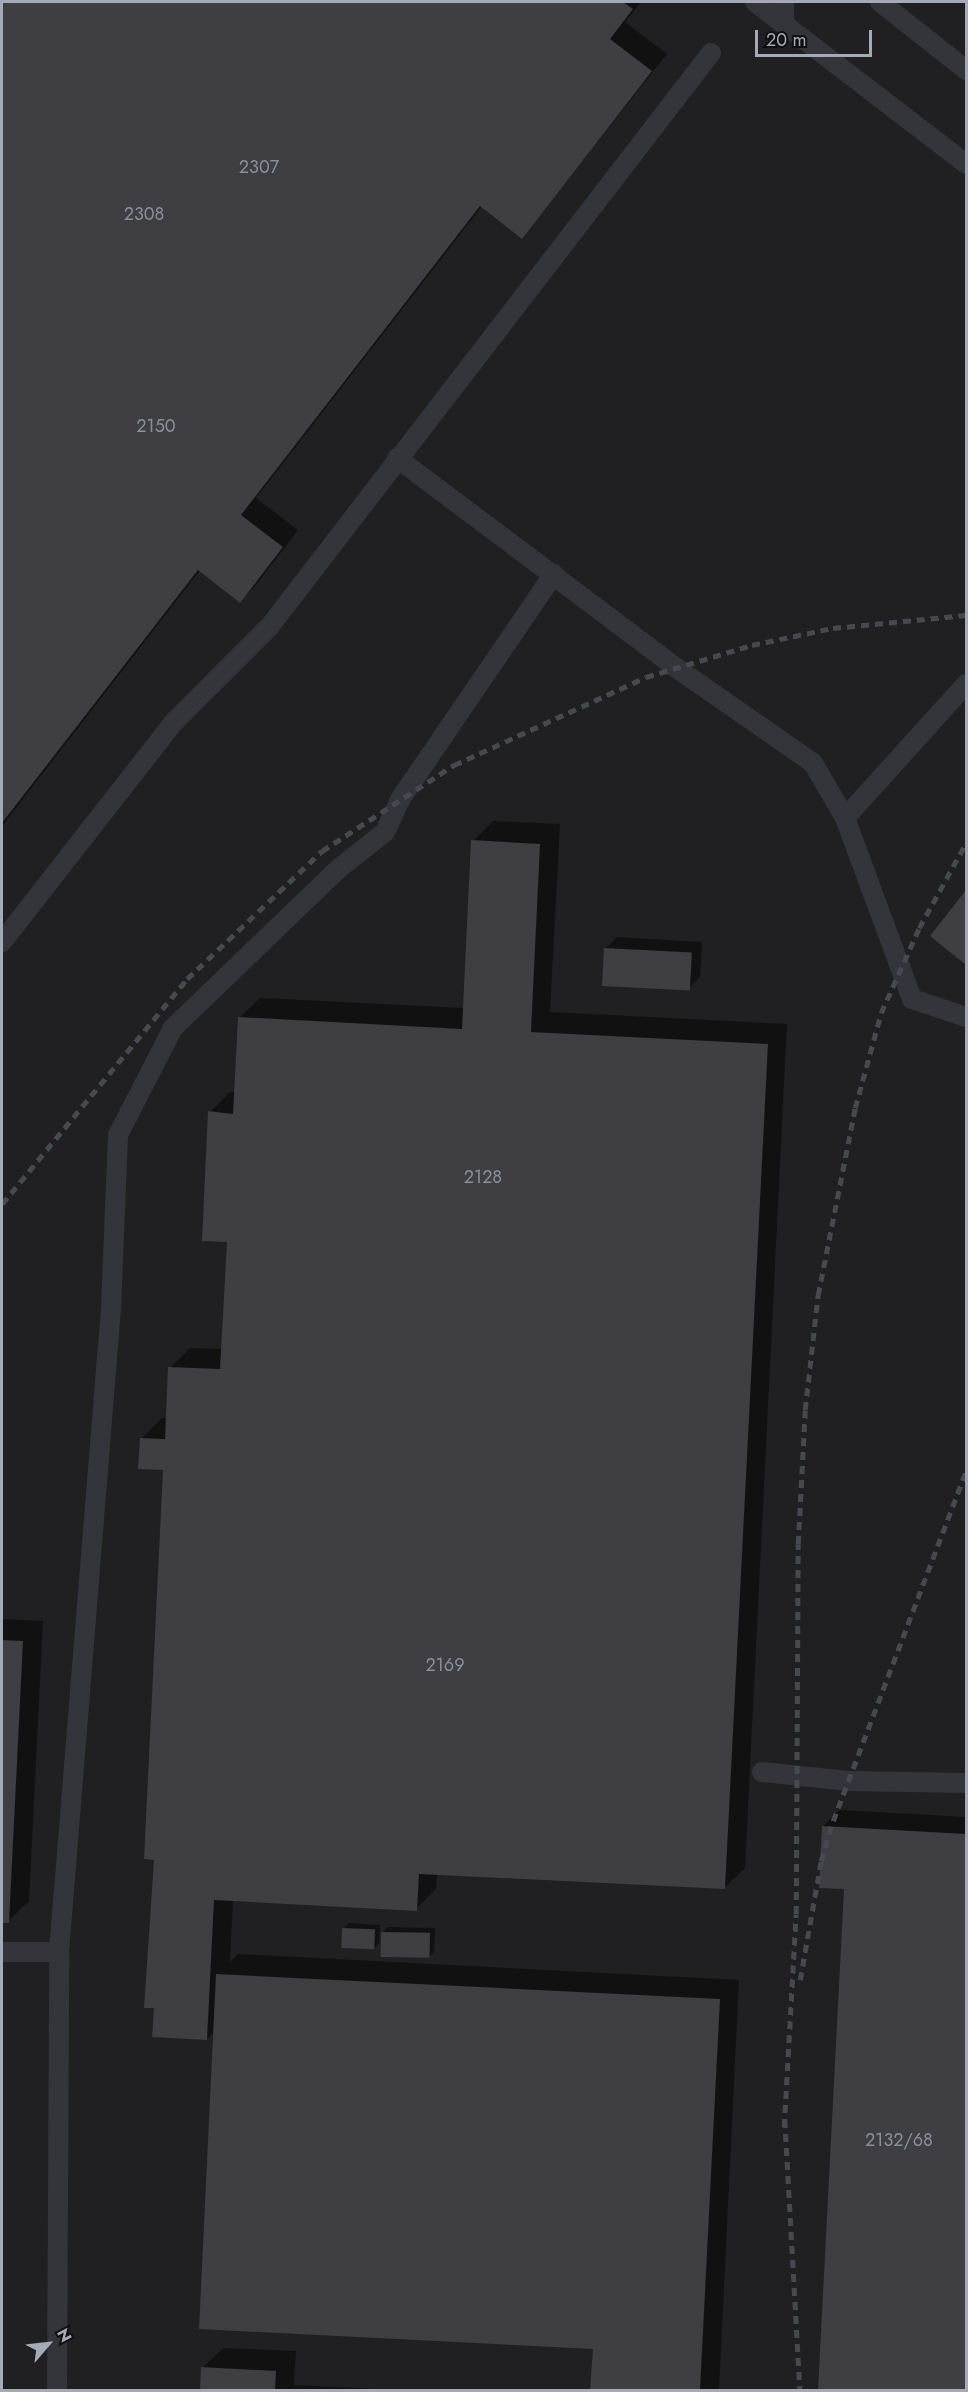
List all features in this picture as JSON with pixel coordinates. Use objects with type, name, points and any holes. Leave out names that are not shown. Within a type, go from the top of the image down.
[{"type":"lane","points":[[755,2],[966,164]]},
{"type":"lane","points":[[784,2],[784,24]]},
{"type":"lane","points":[[880,2],[966,70]]},
{"type":"lane","points":[[2,942],[173,723],[270,626],[397,458],[711,53]]},
{"type":"lane","points":[[397,458],[675,667],[813,763],[845,818],[912,999],[966,1017]]},
{"type":"lane","points":[[57,2391],[59,1952],[111,1309],[118,1135],[173,1028],[337,870],[385,832],[401,798],[554,574]]},
{"type":"lane","points":[[845,818],[966,684]]},
{"type":"lane","points":[[762,1772],[849,1781],[966,1783]]},
{"type":"lane","points":[[2,1952],[59,1952]]},
{"type":"shaded area","points":[[2,2],[966,2],[966,2390],[2,2390]]},
{"type":"building","points":[[2,2],[623,2],[633,9],[610,39],[652,71],[522,239],[480,206],[241,515],[283,547],[240,603],[198,570],[2,823]]},
{"type":"building","points":[[471,840],[540,844],[531,1032],[768,1044],[725,1889],[419,1874],[417,1911],[214,1900],[207,2040],[152,2037],[154,2008],[144,2008],[154,1860],[144,1859],[163,1470],[138,1469],[140,1438],[165,1439],[168,1367],[220,1369],[227,1242],[202,1241],[208,1111],[233,1114],[238,1017],[462,1029]]},
{"type":"building","points":[[966,890],[966,965],[930,936]]},
{"type":"building","points":[[604,948],[692,953],[690,991],[602,986]]},
{"type":"building","points":[[2,1640],[23,1641],[9,1923],[2,1923]]},
{"type":"building","points":[[822,1826],[966,1834],[966,2390],[818,2390],[844,1889],[819,1888]]},
{"type":"building","points":[[342,1928],[375,1929],[374,1949],[341,1948]]},
{"type":"building","points":[[381,1932],[430,1933],[430,1958],[381,1957]]},
{"type":"building","points":[[216,1974],[720,1999],[700,2390],[590,2390],[593,2349],[199,2329]]},
{"type":"building","points":[[201,2367],[276,2371],[275,2390],[200,2390]]},
{"type":"railway","points":[[2,1204],[187,979],[322,851],[454,765],[646,677],[752,645],[833,628],[966,615]]},
{"type":"railway","points":[[784,2127],[796,1914],[798,1544],[805,1410],[818,1295],[855,1108],[881,1013],[919,928],[966,843]]},
{"type":"railway","points":[[800,1980],[821,1861],[833,1821],[966,1471]]},
{"type":"railway","points":[[785,2120],[800,2390]]}]
